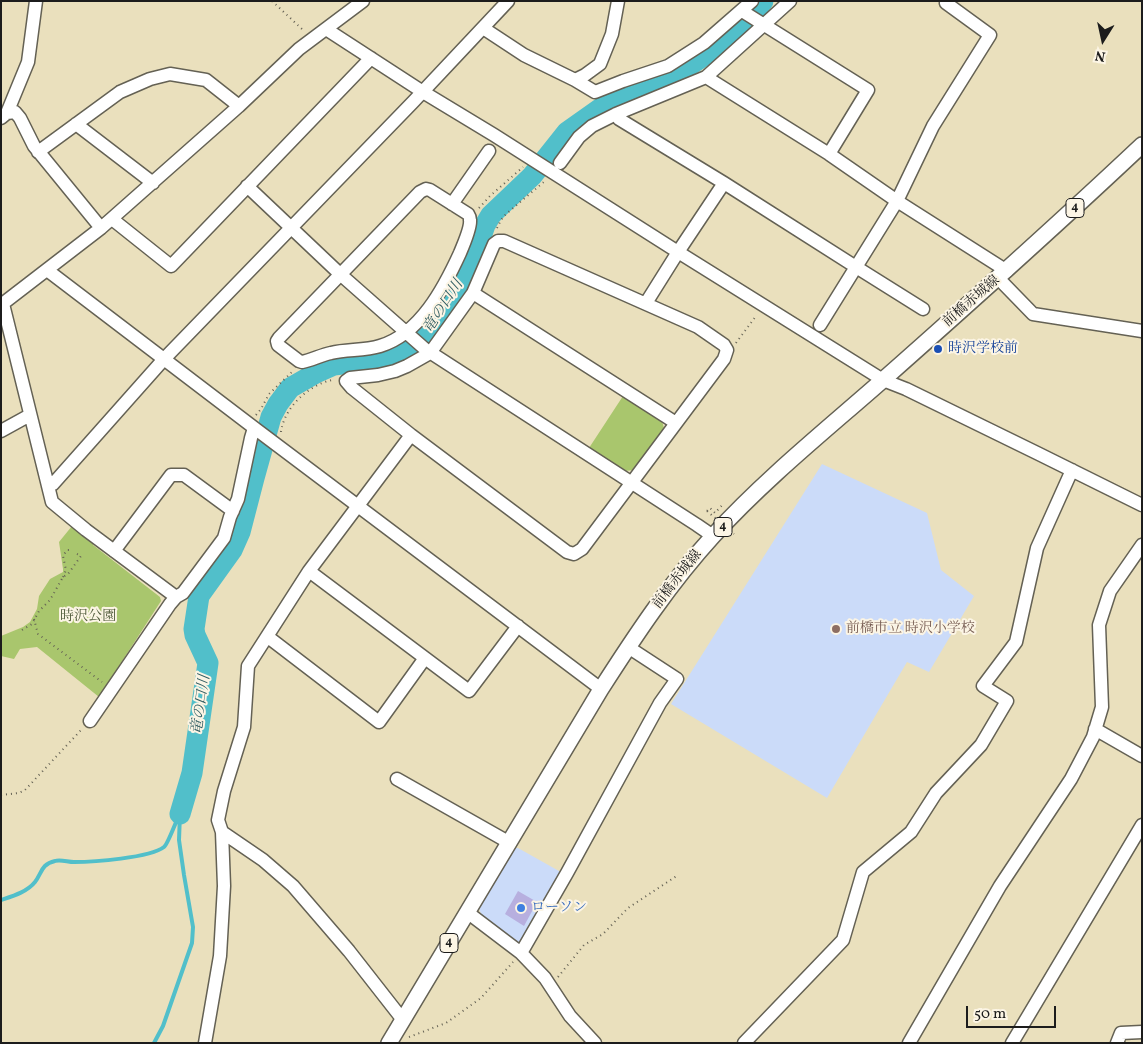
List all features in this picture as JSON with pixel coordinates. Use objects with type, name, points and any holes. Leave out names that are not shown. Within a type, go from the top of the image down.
[{"type":"main road","name":"前橋赤城線","points":[[391,1040],[601,689],[628,647],[678,577],[713,536],[767,482],[1002,274],[1142,145]]},
{"type":"street","points":[[4,115],[28,62],[36,1]]},
{"type":"street","points":[[176,597],[52,502],[2,305],[101,228],[239,106],[299,49],[363,1]]},
{"type":"street","points":[[48,486],[54,484],[164,359],[423,92],[508,1]]},
{"type":"street","points":[[574,80],[600,64],[612,34],[618,1]]},
{"type":"street","points":[[560,163],[579,137],[592,126],[616,114],[706,77],[790,1]]},
{"type":"street","points":[[820,326],[896,201],[932,126],[990,35],[946,3],[948,1]]},
{"type":"street","points":[[483,28],[524,55],[596,92],[668,66],[704,43],[746,8],[764,23],[868,90],[829,154]]},
{"type":"street","points":[[326,28],[528,163],[678,252],[883,380],[906,389],[1142,506]]},
{"type":"street","points":[[112,218],[171,266],[371,58]]},
{"type":"street","points":[[38,152],[120,92],[150,79],[170,74],[206,80],[239,106]]},
{"type":"street","points":[[706,77],[829,154],[1002,274],[1033,314],[1142,331]]},
{"type":"street","points":[[4,115],[15,112],[38,152],[101,228]]},
{"type":"street","points":[[616,114],[619,120],[724,183],[923,309]]},
{"type":"street","points":[[76,124],[153,183]]},
{"type":"street","points":[[452,204],[489,152]]},
{"type":"street","points":[[646,303],[724,183]]},
{"type":"street","points":[[247,186],[340,274],[428,351],[713,536]]},
{"type":"street","points":[[423,190],[430,190],[452,204],[468,214],[471,222],[461,250],[440,294],[408,334],[377,347],[335,352],[302,362],[278,346],[277,341],[279,338],[423,190]]},
{"type":"street","points":[[498,241],[504,241],[698,327],[724,345],[727,350],[724,359],[582,549],[574,554],[567,552],[411,435],[346,382],[350,378],[378,375],[407,366],[428,351],[473,293],[494,244],[498,241]]},
{"type":"street","points":[[47,270],[256,429],[277,439],[358,506],[601,689]]},
{"type":"street","points":[[473,293],[676,423]]},
{"type":"street","points":[[1,431],[30,415]]},
{"type":"street","points":[[90,721],[176,597],[182,593],[224,538],[238,499],[251,438],[256,429]]},
{"type":"street","points":[[205,1043],[220,956],[224,886],[222,832],[218,820],[224,791],[244,727],[248,666],[309,572],[411,435]]},
{"type":"street","points":[[744,1043],[843,940],[863,872],[911,832],[936,793],[981,745],[1007,701],[983,686],[1016,642],[1038,548],[1072,470]]},
{"type":"street","points":[[114,551],[171,475],[184,475],[233,511]]},
{"type":"street","points":[[909,1043],[1000,886],[1071,779],[1092,737],[1102,707],[1099,625],[1110,591],[1142,545]]},
{"type":"street","points":[[309,572],[469,692],[518,626]]},
{"type":"street","points":[[268,637],[379,722],[425,658]]},
{"type":"street","points":[[521,953],[660,703],[677,679],[628,647]]},
{"type":"street","points":[[1095,728],[1142,756]]},
{"type":"street","points":[[397,779],[510,843]]},
{"type":"street","points":[[1012,1043],[1142,825]]},
{"type":"street","points":[[222,832],[263,860],[293,886],[349,951],[403,1020]]},
{"type":"street","points":[[467,912],[521,953],[545,978],[588,1040]]},
{"type":"street","points":[[1117,1043],[1121,1034],[1142,1032]]},
{"type":"path","points":[[272,1],[313,38]]},
{"type":"path","points":[[478,210],[490,196],[528,163]]},
{"type":"path","points":[[496,230],[506,214],[546,174]]},
{"type":"path","points":[[735,344],[758,314]]},
{"type":"path","points":[[256,415],[270,394],[297,367]]},
{"type":"path","points":[[277,439],[292,405],[322,382],[332,380]]},
{"type":"path","points":[[724,503],[715,513],[710,508],[707,511],[734,534]]},
{"type":"path","points":[[22,630],[32,624],[39,610],[50,600],[66,570],[63,556],[67,550],[71,550]]},
{"type":"path","points":[[63,577],[68,574],[80,556],[77,554]]},
{"type":"path","points":[[34,619],[38,634],[112,689]]},
{"type":"path","points":[[1,795],[19,793],[25,790],[90,721]]},
{"type":"path","points":[[550,986],[584,945],[603,934],[628,908],[678,876]]},
{"type":"path","points":[[391,1040],[410,1036],[446,1023],[481,998],[521,953]]},
{"type":"shaded area","name":"前橋市立 時沢小学校","points":[[822,464],[927,513],[941,570],[974,596],[929,672],[907,662],[827,798],[671,704]]},
{"type":"shaded area","points":[[514,848],[518,848],[559,871],[560,877],[522,942],[517,943],[482,917],[479,908]]},
{"type":"green space","points":[[623,396],[662,421],[664,428],[634,470],[625,471],[589,448]]},
{"type":"green space","name":"時沢公園","points":[[72,526],[93,542],[93,545],[160,597],[161,601],[99,697],[37,647],[20,649],[14,659],[1,656],[1,636],[30,622],[37,609],[39,596],[50,579],[63,572],[59,542]]},
{"type":"building","name":"ローソン","points":[[518,891],[537,902],[524,926],[505,914]]},
{"type":"waterway","name":"竜の口川","points":[[180,814],[192,773],[208,663],[194,629],[199,596],[232,550],[240,532],[271,417],[278,404],[290,388],[316,373],[334,365],[382,359],[407,349],[427,337],[472,263],[485,225],[491,215],[532,176],[567,132],[608,103],[624,95],[669,79],[730,39],[763,1]]},
{"type":"waterway","name":"竜の口川","points":[[154,1043],[163,1026],[192,943],[193,927],[179,840],[180,814]]},
{"type":"waterway","name":"竜の口川","points":[[1,900],[28,888],[50,862],[59,860],[74,862],[107,860],[134,857],[157,851],[166,845],[179,816]]},
{"type":"place","name":"時沢学校前","points":[[938,349]]},
{"type":"place","name":"前橋市立 時沢小学校","points":[[836,629]]},
{"type":"place","name":"ローソン","points":[[521,908]]}]
